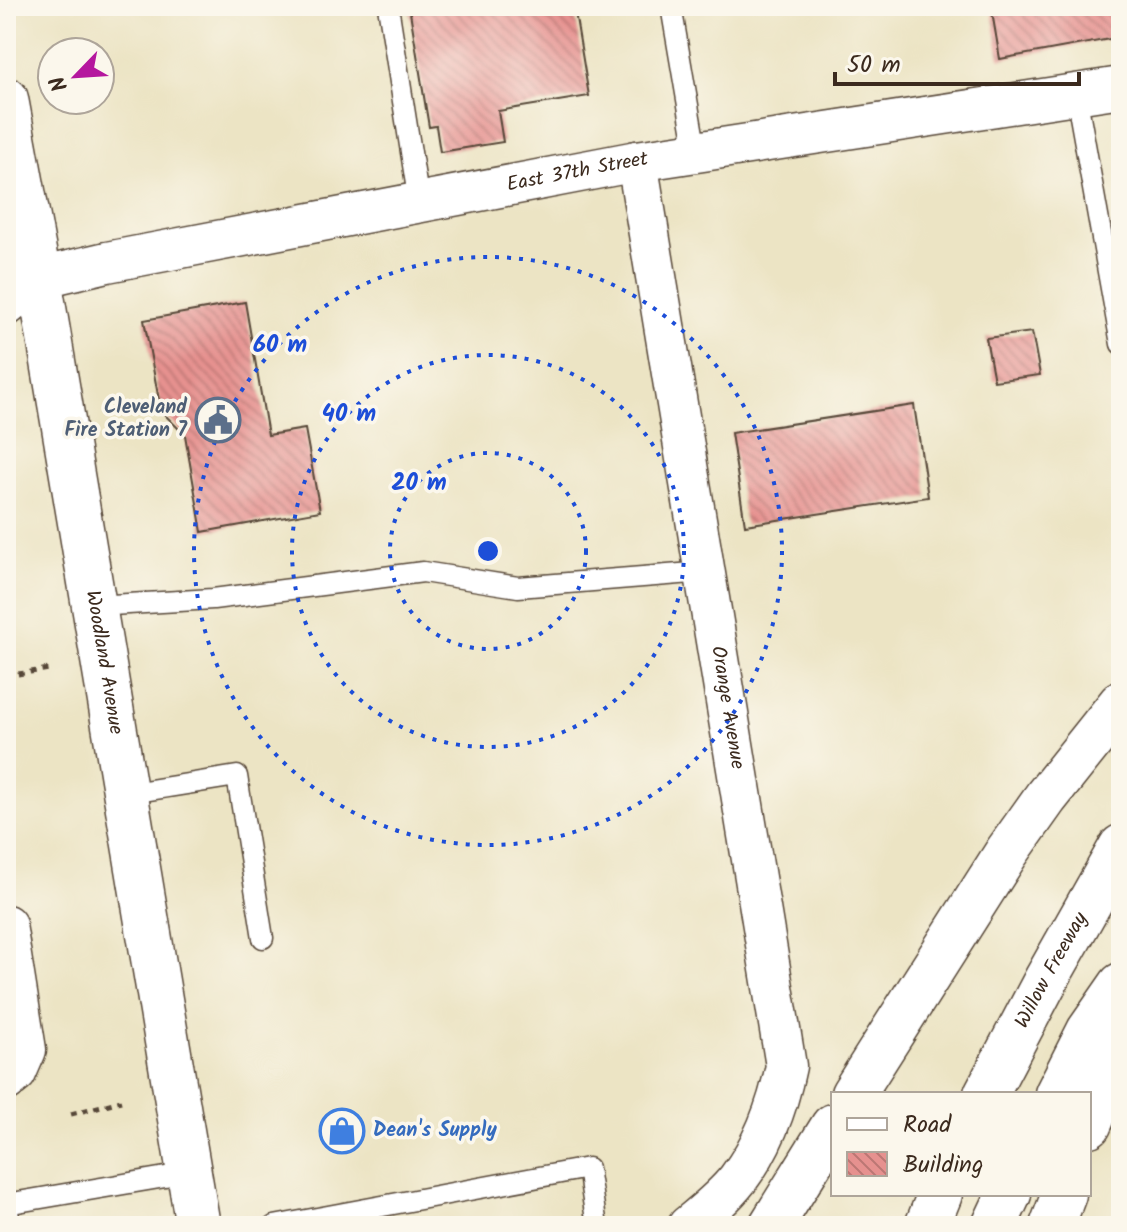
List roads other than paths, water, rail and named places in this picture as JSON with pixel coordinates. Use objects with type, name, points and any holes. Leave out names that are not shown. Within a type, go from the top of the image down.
[{"type":"main road","name":"Woodland Avenue","points":[[6,99],[22,274],[94,606],[198,1226]]},
{"type":"main road","points":[[854,1092],[1007,852],[1046,797],[1121,703]]},
{"type":"main road","name":"Willow Freeway","points":[[987,1092],[1121,847]]},
{"type":"main road","points":[[1058,1092],[1089,1031],[1121,985]]},
{"type":"main road","points":[[1091,1120],[1121,1051]]},
{"type":"main road","points":[[771,1226],[831,1129]]},
{"type":"main road","points":[[927,1226],[939,1196]]},
{"type":"main road","points":[[994,1226],[1008,1196]]},
{"type":"main road","points":[[1052,1226],[1063,1196]]},
{"type":"street","name":"East 37th Street","points":[[6,306],[22,274],[107,262],[637,161],[1121,87]]},
{"type":"street","name":"Orange Avenue","points":[[637,161],[786,1066],[779,1102],[738,1180],[688,1226]]},
{"type":"street","points":[[6,925],[26,1050],[11,1077]]},
{"type":"lane","points":[[388,6],[419,203]]},
{"type":"lane","points":[[671,6],[696,152]]},
{"type":"lane","points":[[1076,94],[1121,344]]},
{"type":"lane","points":[[94,606],[213,599],[423,572],[518,587],[705,572]]},
{"type":"lane","points":[[125,794],[237,776],[263,938]]},
{"type":"lane","points":[[274,1226],[588,1168],[597,1226]]},
{"type":"lane","points":[[10,1226],[6,1204],[189,1173]]},
{"type":"place","name":"Cleveland Fire Station 7","points":[[218,420]]},
{"type":"place","name":"Dean's Supply","points":[[342,1131]]}]
